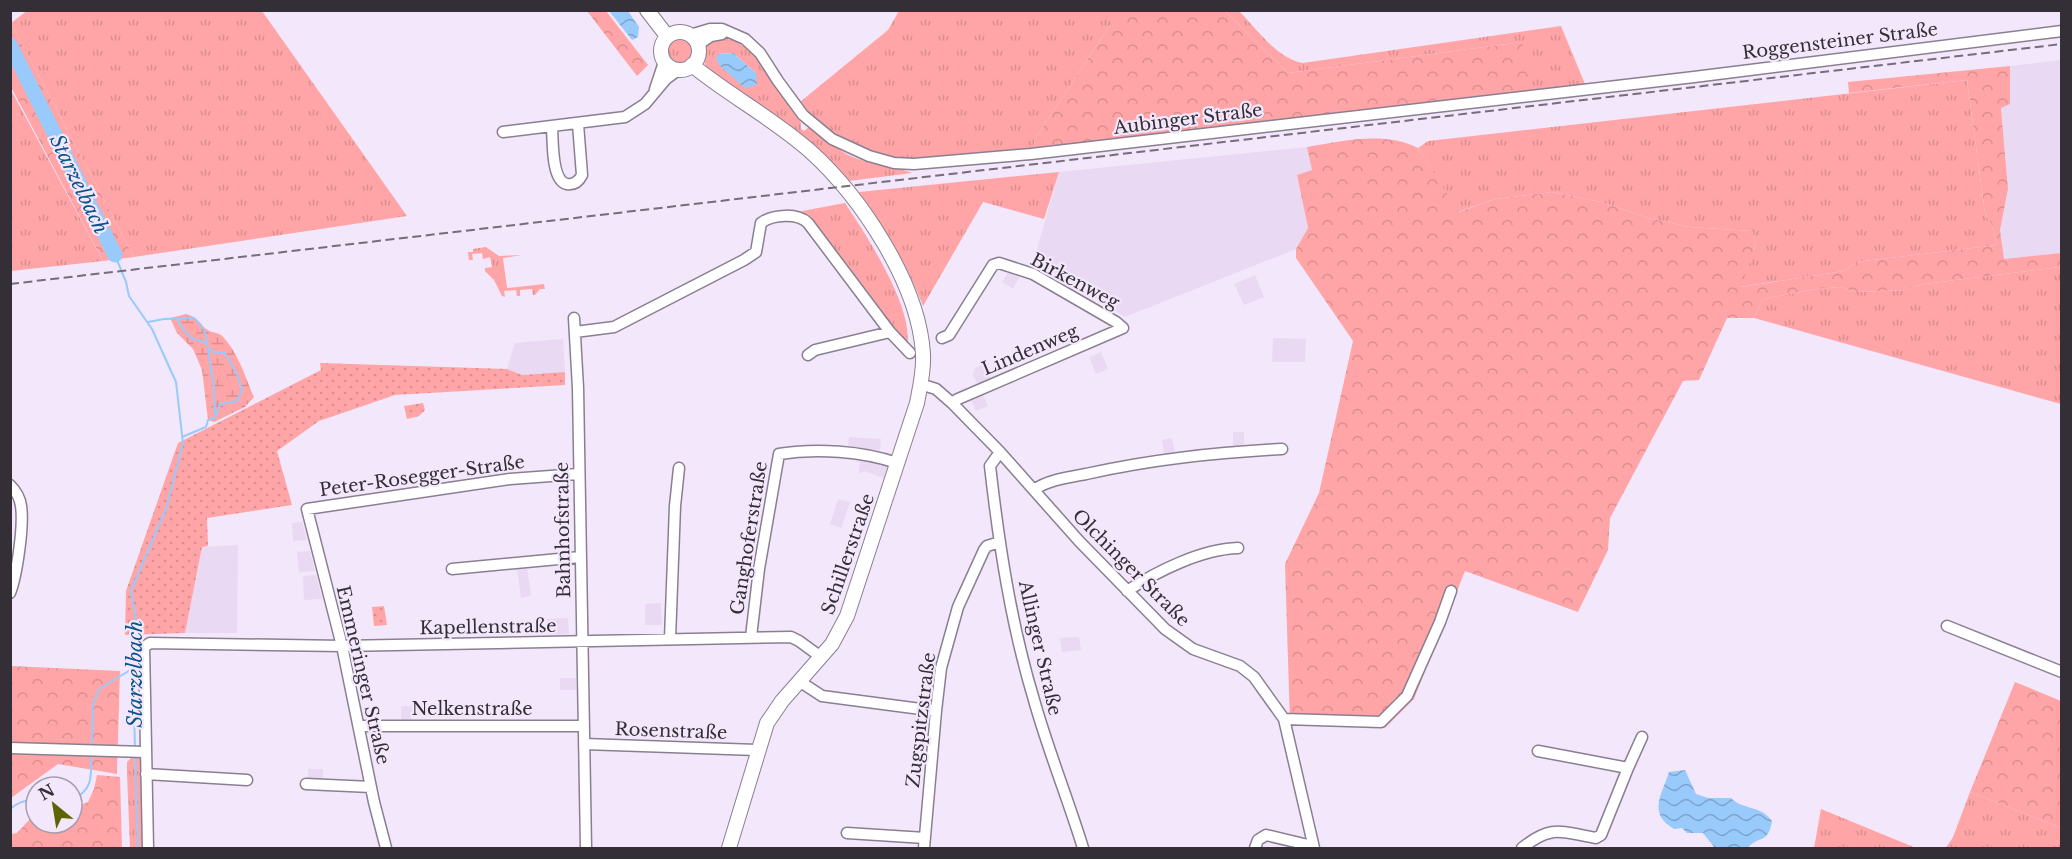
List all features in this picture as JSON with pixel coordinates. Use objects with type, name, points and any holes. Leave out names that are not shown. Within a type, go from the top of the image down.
[{"type":"main road","points":[[647,10],[667,36]]},
{"type":"main road","points":[[678,32],[694,40],[698,58],[692,65],[678,70],[670,68],[664,62],[661,57],[661,46],[667,36],[678,32]]},
{"type":"main road","name":"Schillerstraße","points":[[692,65],[790,135],[817,159],[853,199],[868,218],[888,252],[918,324],[923,352],[917,403],[847,616],[838,634],[821,657],[774,711],[757,750],[729,849]]},
{"type":"street","name":"Roggensteiner Straße","points":[[1694,76],[2061,31]]},
{"type":"street","name":"Aubinger Straße","points":[[694,40],[719,34],[737,35],[756,48],[798,108],[832,139],[869,156],[894,163],[914,164],[1031,154],[1694,76]]},
{"type":"street","points":[[654,92],[664,62]]},
{"type":"street","points":[[503,132],[625,117],[639,110],[654,92],[678,70]]},
{"type":"street","points":[[552,127],[556,174],[560,181],[568,184],[577,182],[582,175],[578,124]]},
{"type":"street","points":[[575,332],[614,327],[744,260],[756,252],[761,222],[768,218],[794,216],[808,223],[890,332],[910,353]]},
{"type":"street","name":"Birkenweg","points":[[942,338],[949,335],[993,266],[999,263],[1033,274],[1116,322],[1122,328]]},
{"type":"street","name":"Bahnhofstraße","points":[[574,318],[586,849]]},
{"type":"street","name":"Lindenweg","points":[[952,403],[1122,328]]},
{"type":"street","points":[[808,355],[815,350],[890,332]]},
{"type":"street","name":"Olchinger Straße","points":[[920,384],[936,388],[952,403],[1127,591],[1181,642],[1248,671],[1284,719],[1312,846]]},
{"type":"street","points":[[1034,490],[1039,486],[1065,478],[1131,464],[1200,454],[1282,449]]},
{"type":"street","name":"Ganghoferstraße","points":[[751,637],[759,569],[779,454],[834,452],[872,456],[897,463]]},
{"type":"street","name":"Allinger Straße","points":[[1000,452],[990,466],[1012,614],[1040,720],[1083,849]]},
{"type":"street","points":[[670,639],[675,506],[679,468]]},
{"type":"street","name":"Peter-Rosegger-Straße","points":[[307,510],[494,481],[578,474]]},
{"type":"street","points":[[10,485],[16,492],[22,507],[15,582],[10,593]]},
{"type":"street","name":"Emmeringer Straße","points":[[307,510],[342,645],[386,849]]},
{"type":"street","name":"Zugspitzstraße","points":[[925,843],[941,668],[958,608],[984,550],[987,546],[1000,542]]},
{"type":"street","points":[[1127,591],[1140,582],[1204,552],[1238,548]]},
{"type":"street","points":[[452,569],[580,557]]},
{"type":"street","points":[[1284,719],[1381,722],[1411,689],[1451,591]]},
{"type":"street","points":[[1947,626],[2061,672]]},
{"type":"street","name":"Kapellenstraße","points":[[138,752],[144,647],[150,643],[342,645],[751,637],[791,638],[821,657]]},
{"type":"street","points":[[799,681],[822,696],[936,711]]},
{"type":"street","name":"Nelkenstraße","points":[[360,726],[584,726]]},
{"type":"street","points":[[1522,849],[1536,837],[1552,831],[1596,838],[1601,836],[1642,737]]},
{"type":"street","name":"Rosenstraße","points":[[584,744],[757,750]]},
{"type":"street","points":[[10,748],[138,752],[146,774],[148,849]]},
{"type":"street","points":[[1538,751],[1628,768]]},
{"type":"street","points":[[146,774],[247,780]]},
{"type":"street","points":[[306,784],[371,787]]},
{"type":"street","points":[[847,833],[925,843]]},
{"type":"street","points":[[1255,849],[1258,840],[1266,835],[1312,846]]},
{"type":"shaded area","points":[[2061,60],[2061,253],[2004,259],[2000,230],[2008,189],[2001,107],[2010,104],[2010,66]]},
{"type":"shaded area","points":[[1307,147],[1312,170],[1297,176],[1308,228],[1296,249],[1125,317],[1034,260],[1059,172]]},
{"type":"shaded area","points":[[1009,271],[1021,274],[1013,289],[1002,282]]},
{"type":"shaded area","points":[[1255,275],[1264,297],[1244,305],[1234,284]]},
{"type":"shaded area","points":[[1273,338],[1306,339],[1305,362],[1272,362]]},
{"type":"shaded area","points":[[563,339],[565,372],[521,375],[507,369],[515,343]]},
{"type":"shaded area","points":[[1101,352],[1108,369],[1096,374],[1089,357]]},
{"type":"shaded area","points":[[983,364],[991,379],[978,384],[972,374],[974,369]]},
{"type":"shaded area","points":[[983,395],[988,406],[976,411],[971,400]]},
{"type":"shaded area","points":[[1233,432],[1244,432],[1244,446],[1233,446]]},
{"type":"shaded area","points":[[849,437],[881,439],[880,451],[848,448]]},
{"type":"shaded area","points":[[1172,438],[1175,452],[1164,453],[1162,440]]},
{"type":"shaded area","points":[[860,458],[888,465],[884,478],[864,471],[859,474]]},
{"type":"shaded area","points":[[838,499],[850,502],[841,528],[830,524]]},
{"type":"shaded area","points":[[302,522],[307,540],[293,541],[292,523]]},
{"type":"shaded area","points":[[238,545],[237,633],[185,633],[202,547]]},
{"type":"shaded area","points":[[310,551],[315,571],[299,572],[297,552]]},
{"type":"shaded area","points":[[527,567],[531,596],[521,598],[517,569]]},
{"type":"shaded area","points":[[316,575],[322,599],[304,600],[303,576]]},
{"type":"shaded area","points":[[661,603],[662,625],[645,625],[645,604]]},
{"type":"shaded area","points":[[568,618],[569,634],[548,635],[547,619]]},
{"type":"shaded area","points":[[1079,637],[1081,650],[1062,652],[1060,638]]},
{"type":"shaded area","points":[[560,678],[576,678],[576,690],[560,690]]},
{"type":"shaded area","points":[[401,706],[412,706],[411,722],[401,722]]},
{"type":"shaded area","points":[[308,769],[323,769],[323,782],[308,782]]},
{"type":"green space","points":[[28,10],[262,11],[407,216],[134,257],[11,23]]},
{"type":"green space","points":[[587,11],[606,11],[648,65],[637,76]]},
{"type":"green space","points":[[899,11],[1110,11],[1110,25],[1035,139],[1034,148],[979,156],[898,158],[871,152],[846,141],[822,125],[800,102],[888,30]]},
{"type":"green space","points":[[1110,11],[1225,11],[1288,73],[1522,42],[1532,76],[1516,93],[1034,148],[1035,139],[1110,25]]},
{"type":"green space","points":[[1225,11],[1239,11],[1276,49],[1293,60],[1303,63],[1561,26],[1585,84],[1516,93],[1522,42],[1288,73]]},
{"type":"green space","points":[[11,23],[134,257],[103,261],[11,87]]},
{"type":"green space","points":[[680,37],[690,41],[694,51],[690,61],[680,65],[670,61],[666,51],[670,41]]},
{"type":"green space","points":[[719,38],[733,40],[751,50],[801,123],[801,129],[804,131],[809,127],[834,146],[854,157],[912,173],[849,181],[812,143],[707,68],[703,53],[714,40]],"holes":[[[733,53],[756,73],[718,54]]]},
{"type":"green space","points":[[2010,66],[2010,104],[2001,108],[2008,189],[2000,230],[2004,259],[2061,253],[2061,267],[1924,284],[1905,290],[1856,292],[1840,287],[1816,289],[1763,299],[1754,318],[1727,318],[1699,380],[1683,381],[1610,518],[1608,550],[1578,612],[1465,571],[1414,699],[1385,728],[1290,723],[1285,564],[1319,493],[1353,341],[1296,258],[1296,249],[1308,228],[1297,175],[1312,170],[1307,147],[1349,140],[1377,139],[1405,143],[1418,148],[1459,212],[1495,199],[1552,192],[1601,202],[1648,218],[1690,227],[1752,231],[1756,245],[1741,287],[1844,271],[1856,262],[1997,245],[1991,223],[1985,213],[1967,80],[1849,93],[1848,82]]},
{"type":"green space","points":[[1967,80],[1985,213],[1991,223],[1997,245],[1856,262],[1844,271],[1740,287],[1756,245],[1752,231],[1690,227],[1648,218],[1601,202],[1552,192],[1495,199],[1458,212],[1418,148],[1428,141]]},
{"type":"green space","points":[[11,90],[103,261],[11,271]]},
{"type":"green space","points":[[1059,172],[1044,219],[983,202],[923,306],[894,247],[859,192]]},
{"type":"green space","points":[[845,203],[875,251],[896,291],[907,329],[907,344],[903,343],[802,211]]},
{"type":"green space","points":[[486,247],[499,256],[522,255],[503,258],[507,288],[544,284],[545,289],[540,289],[535,295],[532,289],[520,290],[520,296],[517,296],[516,290],[504,291],[505,297],[502,296],[494,280],[485,271],[485,268],[492,267],[490,257],[483,259],[482,253],[472,254],[473,260],[469,260],[468,252]]},
{"type":"green space","points":[[2061,267],[2061,404],[1754,318],[1763,299],[1816,289],[1840,287],[1856,292],[1905,290],[1924,284]]},
{"type":"green space","points":[[186,314],[194,317],[205,328],[218,333],[227,341],[254,397],[245,407],[214,422],[208,420],[202,370],[193,349],[177,333],[170,318]]},
{"type":"green space","points":[[320,363],[507,369],[522,375],[565,372],[565,385],[395,395],[319,421],[277,451],[292,505],[207,518],[208,546],[202,547],[185,633],[125,635],[126,591],[178,443],[321,370]]},
{"type":"green space","points":[[423,403],[425,410],[419,416],[407,419],[404,406]]},
{"type":"green space","points":[[384,606],[387,625],[374,626],[372,607]]},
{"type":"green space","points":[[11,666],[120,671],[117,774],[58,764],[43,775],[24,775],[24,789],[11,798]]},
{"type":"green space","points":[[2015,682],[2061,701],[2061,828],[1970,792]]},
{"type":"green space","points":[[133,756],[139,756],[141,759],[143,848],[130,848],[127,762]]},
{"type":"green space","points":[[97,775],[120,777],[122,848],[11,848],[11,834],[17,833],[24,826],[24,835],[84,835],[84,804],[88,802]]},
{"type":"green space","points":[[1970,792],[2061,828],[2061,848],[1946,848],[1953,837]]},
{"type":"green space","points":[[1821,809],[1916,848],[1814,848]]},
{"type":"water","points":[[609,11],[628,11],[639,27],[638,37],[632,40]]},
{"type":"water","points":[[733,53],[756,73],[757,85],[745,88],[720,66],[716,59],[718,54]]},
{"type":"water","points":[[1685,770],[1696,794],[1708,798],[1731,798],[1735,802],[1768,816],[1772,821],[1768,834],[1748,848],[1715,848],[1703,833],[1687,833],[1682,828],[1674,829],[1666,823],[1659,810],[1663,788],[1669,772]]},
{"type":"waterway","name":"Starzelbach","points":[[10,45],[115,255]]},
{"type":"waterway","name":"Starzelbach","points":[[115,255],[129,296],[152,329],[176,382],[183,443],[166,509],[131,591],[138,632],[133,669],[135,749]]},
{"type":"waterway","name":"Starzelbach","points":[[148,322],[194,318],[203,328],[208,348],[213,352],[225,353],[237,374],[242,390],[237,401],[220,404],[215,418],[208,420],[206,427],[182,437]]},
{"type":"waterway","name":"Starzelbach","points":[[177,319],[188,335],[201,342],[206,342]]},
{"type":"waterway","name":"Starzelbach","points":[[208,349],[215,415]]},
{"type":"waterway","points":[[92,746],[93,705],[99,689],[132,669]]},
{"type":"waterway","points":[[84,791],[91,776],[91,755]]},
{"type":"waterway","name":"Starzelbach","points":[[135,755],[138,848]]},
{"type":"waterway","points":[[10,809],[24,801]]},
{"type":"railway","points":[[10,284],[2062,44]]}]
